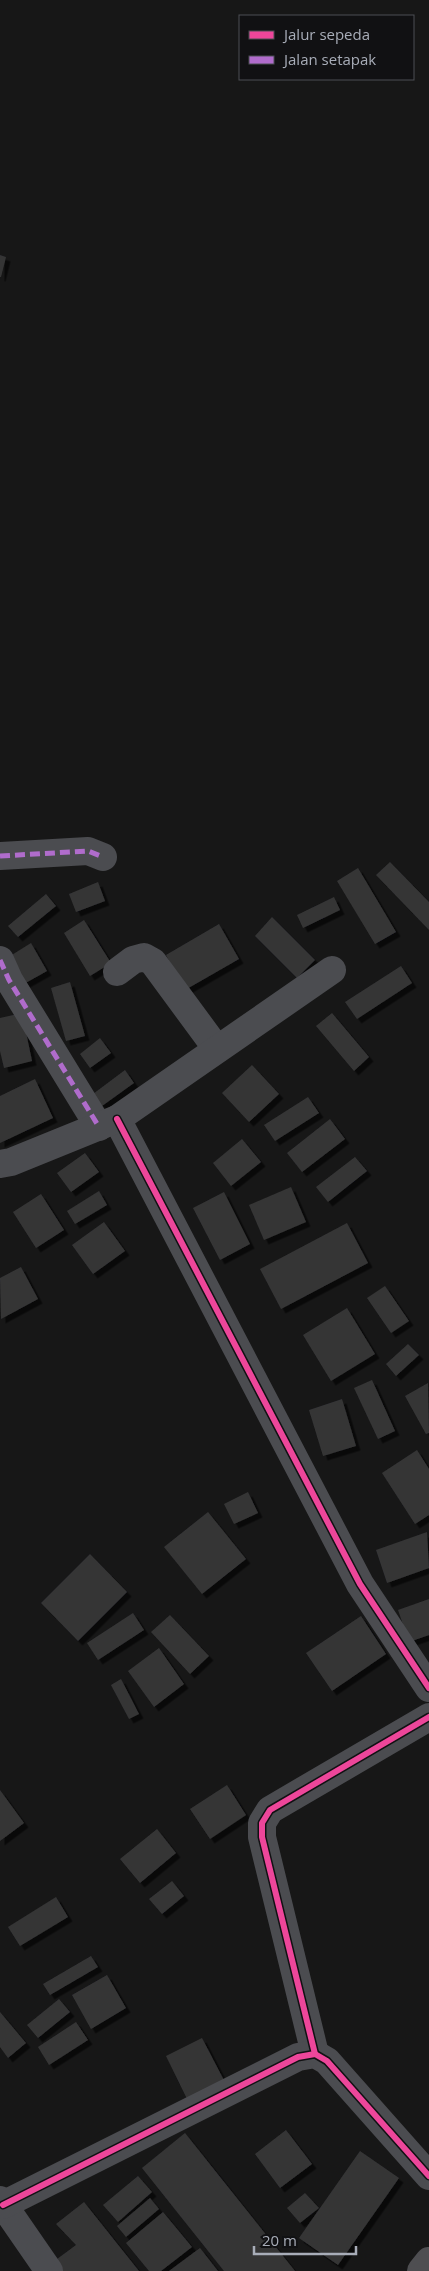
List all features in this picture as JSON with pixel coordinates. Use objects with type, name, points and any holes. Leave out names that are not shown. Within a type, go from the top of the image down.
[{"type":"highway","points":[[421,2271],[429,2260]]},
{"type":"street","points":[[0,856],[88,851],[103,857]]},
{"type":"street","points":[[117,972],[134,960],[144,958],[153,962],[217,1049]]},
{"type":"street","points":[[0,960],[9,980],[108,1123],[360,1584],[429,1688]]},
{"type":"street","points":[[0,1164],[11,1162],[108,1123],[332,970]]},
{"type":"street","points":[[314,2054],[262,1837],[262,1823],[270,1810],[429,1717]]},
{"type":"street","points":[[49,2271],[2,2202],[298,2056],[314,2054],[328,2061],[429,2176]]},
{"type":"building","points":[[0,255],[6,257],[1,277],[0,277]]},
{"type":"building","points":[[390,862],[429,902],[429,930],[376,875]]},
{"type":"building","points":[[358,868],[396,932],[375,944],[337,881]]},
{"type":"building","points":[[98,882],[105,901],[76,912],[69,894]]},
{"type":"building","points":[[46,894],[56,906],[18,937],[8,926]]},
{"type":"building","points":[[334,897],[340,910],[303,928],[297,915]]},
{"type":"building","points":[[272,917],[315,960],[297,978],[255,936]]},
{"type":"building","points":[[84,920],[111,963],[90,976],[64,933]]},
{"type":"building","points":[[219,924],[239,959],[185,990],[166,955]]},
{"type":"building","points":[[31,943],[47,971],[22,985],[7,958]]},
{"type":"building","points":[[401,966],[412,983],[357,1019],[345,1002]]},
{"type":"building","points":[[70,982],[85,1036],[66,1041],[51,988]]},
{"type":"building","points":[[22,1013],[32,1061],[4,1068],[0,1051],[0,1018]]},
{"type":"building","points":[[332,1013],[369,1057],[354,1071],[316,1026]]},
{"type":"building","points":[[100,1038],[111,1053],[90,1068],[80,1054]]},
{"type":"building","points":[[252,1065],[279,1094],[249,1122],[222,1093]]},
{"type":"building","points":[[125,1070],[134,1083],[102,1106],[93,1094]]},
{"type":"building","points":[[35,1079],[53,1118],[0,1143],[0,1096]]},
{"type":"building","points":[[308,1097],[319,1113],[275,1141],[264,1125]]},
{"type":"building","points":[[330,1119],[345,1139],[302,1172],[287,1153]]},
{"type":"building","points":[[242,1139],[261,1162],[231,1186],[213,1163]]},
{"type":"building","points":[[85,1153],[99,1172],[71,1192],[57,1173]]},
{"type":"building","points":[[355,1157],[367,1171],[328,1202],[316,1187]]},
{"type":"building","points":[[291,1187],[306,1222],[264,1240],[249,1205]]},
{"type":"building","points":[[99,1191],[107,1205],[75,1224],[67,1211]]},
{"type":"building","points":[[224,1192],[250,1244],[220,1260],[193,1208]]},
{"type":"building","points":[[41,1194],[64,1230],[36,1248],[13,1212]]},
{"type":"building","points":[[104,1222],[125,1251],[93,1274],[72,1245]]},
{"type":"building","points":[[347,1223],[368,1263],[281,1309],[260,1269]]},
{"type":"building","points":[[21,1267],[38,1299],[1,1319],[0,1278]]},
{"type":"building","points":[[385,1286],[409,1321],[391,1333],[367,1298]]},
{"type":"building","points":[[347,1308],[375,1354],[331,1381],[303,1335]]},
{"type":"building","points":[[408,1344],[419,1355],[396,1376],[386,1364]]},
{"type":"building","points":[[372,1380],[395,1431],[378,1439],[354,1388]]},
{"type":"building","points":[[428,1383],[429,1433],[426,1434],[405,1396]]},
{"type":"building","points":[[342,1399],[356,1446],[323,1456],[309,1410]]},
{"type":"building","points":[[417,1450],[429,1469],[429,1515],[415,1524],[382,1473]]},
{"type":"building","points":[[248,1492],[258,1513],[234,1524],[224,1504]]},
{"type":"building","points":[[208,1512],[246,1559],[202,1594],[164,1547]]},
{"type":"building","points":[[427,1532],[429,1568],[387,1583],[376,1550]]},
{"type":"building","points":[[90,1554],[127,1592],[78,1641],[41,1603]]},
{"type":"building","points":[[429,1599],[429,1635],[409,1642],[398,1610]]},
{"type":"building","points":[[133,1613],[144,1630],[98,1660],[87,1643]]},
{"type":"building","points":[[170,1615],[209,1656],[190,1674],[151,1632]]},
{"type":"building","points":[[361,1616],[386,1654],[332,1691],[306,1653]]},
{"type":"building","points":[[159,1648],[184,1684],[154,1707],[128,1671]]},
{"type":"building","points":[[121,1679],[139,1714],[129,1719],[111,1685]]},
{"type":"building","points":[[227,1785],[246,1815],[210,1839],[190,1809]]},
{"type":"building","points":[[0,1790],[24,1823],[0,1841]]},
{"type":"building","points":[[157,1829],[176,1853],[140,1883],[120,1859]]},
{"type":"building","points":[[172,1881],[184,1896],[162,1914],[149,1899]]},
{"type":"building","points":[[56,1897],[68,1917],[20,1946],[8,1927]]},
{"type":"building","points":[[91,1956],[98,1967],[50,1995],[43,1984]]},
{"type":"building","points":[[107,1975],[126,2008],[91,2029],[72,1995]]},
{"type":"building","points":[[59,1999],[70,2012],[38,2038],[27,2025]]},
{"type":"building","points":[[0,2012],[26,2043],[8,2058],[0,2047]]},
{"type":"building","points":[[76,2022],[88,2040],[49,2065],[38,2047]]},
{"type":"building","points":[[202,2038],[228,2088],[191,2107],[166,2056]]},
{"type":"building","points":[[286,2130],[312,2164],[280,2188],[255,2154]]},
{"type":"building","points":[[185,2133],[295,2271],[224,2271],[142,2168]]},
{"type":"building","points":[[360,2151],[399,2178],[338,2265],[299,2238]]},
{"type":"building","points":[[138,2176],[152,2192],[118,2222],[103,2205]]},
{"type":"building","points":[[305,2193],[319,2208],[300,2223],[287,2208]]},
{"type":"building","points":[[150,2198],[159,2209],[126,2237],[117,2226]]},
{"type":"building","points":[[84,2202],[139,2271],[53,2271],[49,2265],[76,2245],[56,2224]]},
{"type":"building","points":[[163,2212],[192,2247],[161,2271],[149,2271],[126,2243]]},
{"type":"building","points":[[200,2248],[218,2271],[169,2271]]},
{"type":"marked path","points":[[0,856],[88,851],[103,857]]},
{"type":"marked path","points":[[0,960],[9,980],[99,1127]]},
{"type":"cycle path","points":[[117,1119],[360,1584],[429,1688]]},
{"type":"cycle path","points":[[315,2054],[262,1837],[262,1823],[270,1810],[429,1717]]},
{"type":"cycle path","points":[[3,2205],[298,2057],[315,2054],[327,2061],[429,2176]]}]
